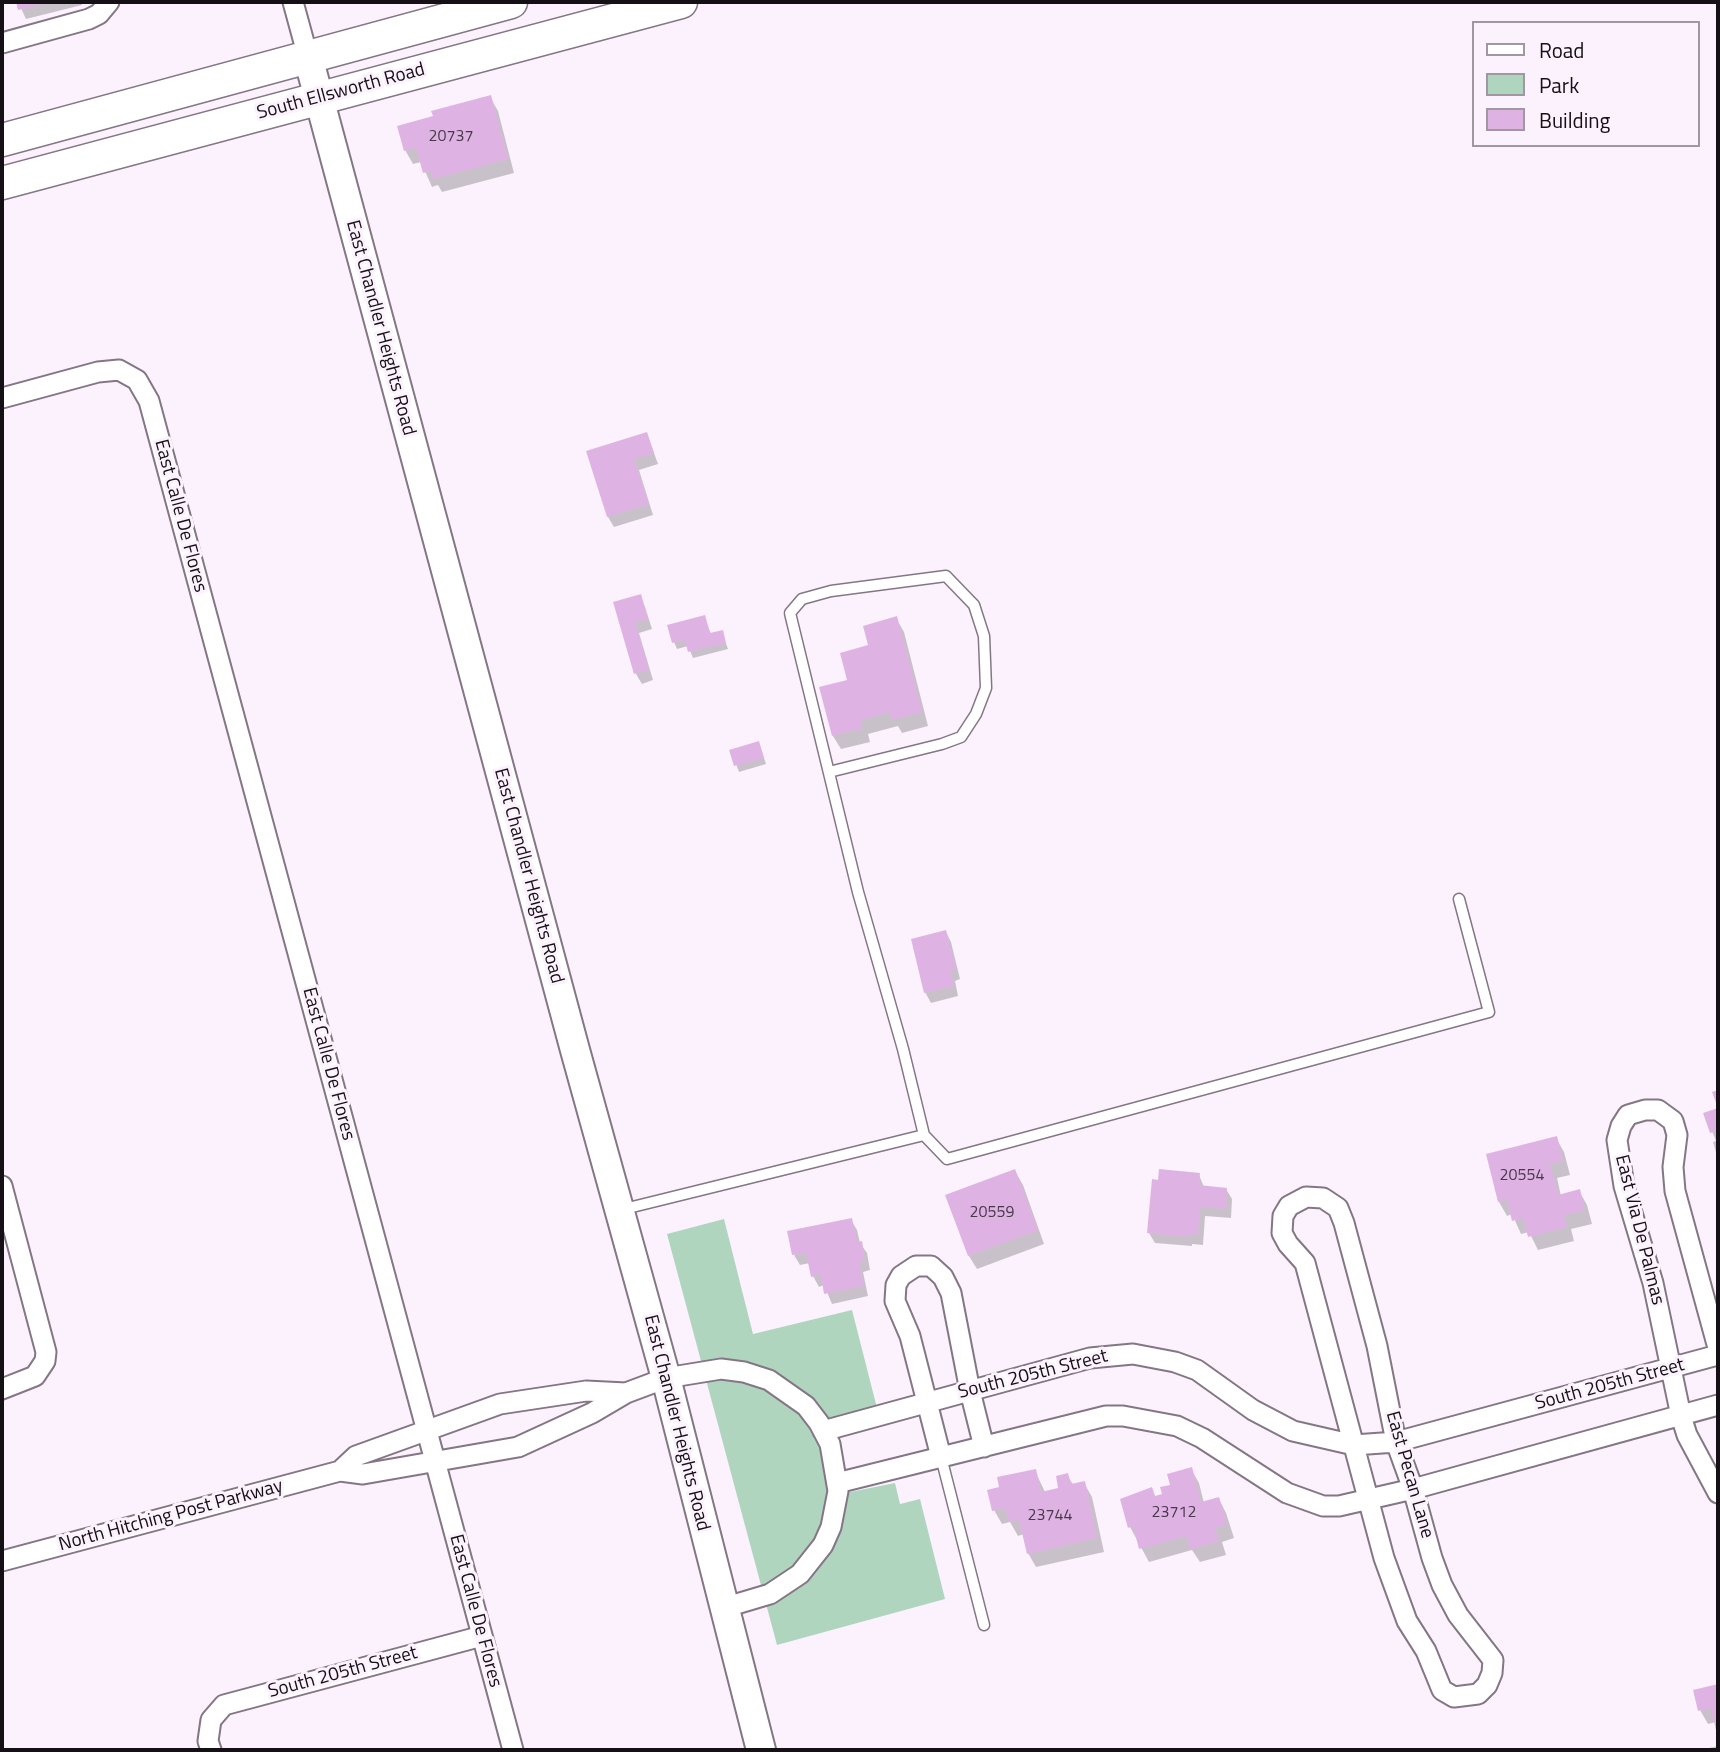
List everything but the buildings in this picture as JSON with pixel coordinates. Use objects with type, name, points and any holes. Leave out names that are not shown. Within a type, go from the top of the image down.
[{"type":"main road","points":[[2,139],[511,2]]},
{"type":"main road","name":"South Ellsworth Road","points":[[2,183],[681,2]]},
{"type":"main road","name":"East Chandler Heights Road","points":[[308,57],[666,1378],[761,1750]]},
{"type":"street","name":"East Chandler Heights Road","points":[[293,2],[308,57]]},
{"type":"street","points":[[2,43],[89,19],[99,14],[108,4]]},
{"type":"street","name":"East Calle De Flores","points":[[2,398],[98,372],[119,370],[137,380],[149,401],[513,1750]]},
{"type":"street","name":"East Via De Palmas","points":[[1718,1348],[1675,1191],[1673,1167],[1676,1135],[1673,1121],[1658,1110],[1645,1110],[1628,1115],[1617,1140],[1619,1164],[1653,1283],[1681,1416],[1695,1451],[1718,1493]]},
{"type":"street","points":[[2,1186],[44,1341],[46,1361],[41,1370],[26,1381],[2,1389]]},
{"type":"street","name":"East Pecan Lane","points":[[1306,1197],[1323,1198],[1338,1208],[1377,1346],[1396,1442],[1442,1585],[1458,1615],[1493,1660],[1487,1685],[1478,1694],[1454,1697],[1442,1690],[1426,1651],[1407,1621],[1384,1558],[1305,1263],[1282,1233],[1283,1216],[1289,1206],[1306,1197]]},
{"type":"street","points":[[942,1457],[910,1336],[895,1301],[896,1286],[901,1276],[916,1266],[931,1266],[943,1277],[951,1293],[984,1447]]},
{"type":"street","name":"South 205th Street","points":[[823,1431],[1090,1358],[1133,1354],[1175,1362],[1197,1370],[1254,1410],[1293,1431],[1354,1445],[1396,1442],[1718,1355]]},
{"type":"street","points":[[666,1378],[721,1369],[744,1372],[769,1380],[806,1406],[830,1444],[837,1483],[836,1509],[823,1545],[807,1566],[786,1585],[770,1594],[723,1608]]},
{"type":"street","name":"North Hitching Post Parkway","points":[[2,1561],[340,1471],[363,1474],[518,1447],[592,1413],[626,1393],[666,1378]]},
{"type":"street","name":"North Hitching Post Parkway","points":[[340,1471],[356,1456],[500,1404],[586,1391],[626,1393]]},
{"type":"street","points":[[837,1483],[1105,1416],[1142,1418],[1177,1426],[1202,1438],[1287,1493],[1323,1506],[1339,1506],[1413,1489],[1718,1405]]},
{"type":"street","name":"South 205th Street","points":[[211,1750],[208,1741],[211,1720],[224,1705],[482,1636]]},
{"type":"lane","points":[[829,772],[961,737],[976,714],[986,688],[985,636],[974,605],[946,576],[831,591],[802,599],[790,613],[858,892],[903,1049],[924,1135],[947,1159],[1489,1012],[1459,898]]},
{"type":"lane","points":[[620,1210],[924,1135]]},
{"type":"lane","points":[[942,1457],[985,1625]]},
{"type":"green space","points":[[724,1219],[753,1334],[852,1310],[877,1408],[831,1420],[850,1492],[895,1483],[900,1504],[920,1499],[945,1599],[777,1645],[667,1234]]}]
